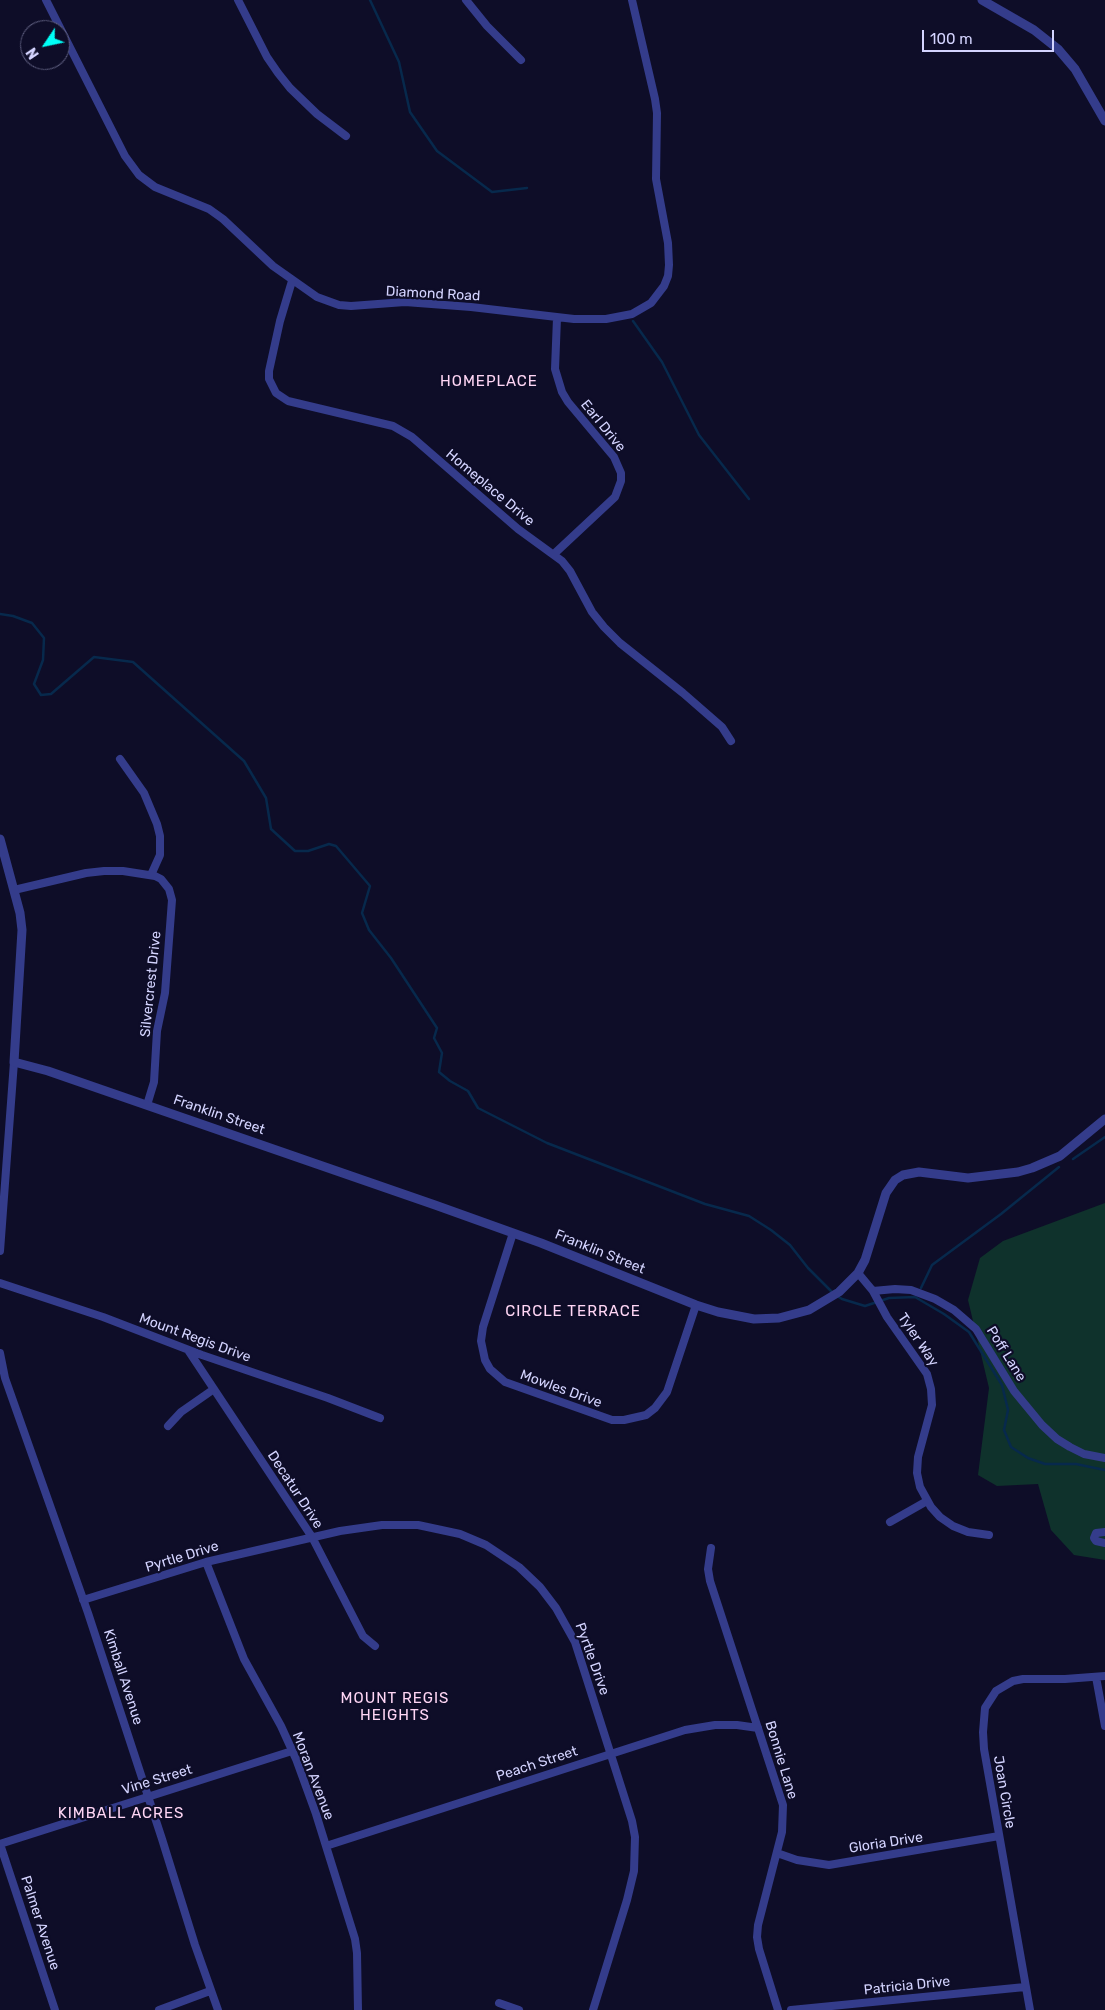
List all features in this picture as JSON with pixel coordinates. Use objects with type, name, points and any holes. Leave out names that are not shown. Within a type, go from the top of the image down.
[{"type":"street","name":"Diamond Road","points":[[46,0],[125,156],[139,176],[155,187],[209,209],[223,219],[273,266],[317,298],[339,306],[414,303],[480,308],[557,318],[606,319],[632,314],[651,303],[664,286],[668,276],[669,265],[668,243],[656,171],[656,99],[632,0]]},
{"type":"street","points":[[238,0],[267,57],[278,74],[317,114],[346,136]]},
{"type":"street","points":[[466,0],[487,26],[521,60]]},
{"type":"street","points":[[982,0],[1034,30],[1058,49],[1075,69],[1105,121]]},
{"type":"street","name":"Homeplace Drive","points":[[292,281],[280,321],[269,371],[272,386],[276,393],[288,401],[367,419],[393,426],[404,432],[518,529],[554,554],[570,570],[587,604],[604,627],[620,643],[722,727],[732,741]]},
{"type":"street","name":"Earl Drive","points":[[554,554],[615,497],[621,481],[621,473],[614,457],[568,402],[560,386],[556,369],[557,318]]},
{"type":"street","points":[[14,890],[86,873],[104,871],[123,871],[151,875],[160,855],[160,836],[157,824],[144,793],[120,759]]},
{"type":"street","points":[[0,840],[14,890],[22,930],[0,1251]]},
{"type":"street","name":"Silvercrest Drive","points":[[147,1105],[154,1082],[157,1031],[165,993],[172,900],[171,892],[166,884],[151,875]]},
{"type":"street","name":"Franklin Street","points":[[14,1062],[48,1070],[513,1233],[696,1305],[737,1316],[764,1320],[792,1316],[824,1302],[839,1292],[858,1273],[870,1247],[886,1194],[895,1180],[903,1175],[919,1172],[968,1178],[1018,1172],[1060,1156],[1105,1119]]},
{"type":"street","name":"Mowles Drive","points":[[513,1233],[483,1328],[481,1341],[485,1360],[490,1369],[505,1382],[612,1420],[636,1418],[646,1415],[655,1408],[667,1392],[696,1305]]},
{"type":"street","name":"Tyler Way","points":[[858,1273],[875,1294],[882,1308],[927,1374],[931,1388],[932,1405],[918,1457],[917,1473],[920,1487],[927,1501],[940,1517],[953,1526],[968,1532],[989,1535]]},
{"type":"street","name":"Mount Regis Drive","points":[[0,1283],[103,1317],[188,1350],[380,1418]]},
{"type":"street","name":"Poff Lane","points":[[875,1294],[895,1289],[911,1290],[935,1299],[954,1310],[976,1328],[1014,1391],[1042,1425],[1057,1439],[1070,1447],[1084,1454],[1105,1458]]},
{"type":"street","name":"Decatur Drive","points":[[188,1350],[312,1537],[363,1636],[375,1646]]},
{"type":"street","name":"Kimball Avenue","points":[[0,1353],[5,1378],[84,1600],[210,1991],[218,2010]]},
{"type":"street","points":[[168,1426],[181,1412],[214,1389]]},
{"type":"street","points":[[890,1522],[927,1501]]},
{"type":"street","name":"Pyrtle Drive","points":[[84,1600],[206,1562],[312,1537],[356,1528],[408,1524],[460,1534],[478,1541],[505,1557],[526,1573],[540,1587],[566,1625],[575,1642],[632,1821],[636,1854],[634,1871],[593,2010]]},
{"type":"street","points":[[1105,1532],[1096,1533],[1094,1538],[1096,1541],[1105,1543]]},
{"type":"street","name":"Bonnie Lane","points":[[711,1548],[708,1569],[710,1581],[783,1805],[782,1832],[758,1925],[757,1937],[778,2010]]},
{"type":"street","name":"Moran Avenue","points":[[206,1562],[244,1659],[292,1751],[326,1846],[355,1939],[358,2010]]},
{"type":"street","name":"Joan Circle","points":[[1030,2010],[999,1836],[983,1732],[985,1708],[991,1697],[1004,1685],[1023,1679],[1105,1676]]},
{"type":"street","points":[[1096,1677],[1105,1726]]},
{"type":"street","name":"Peach Street","points":[[326,1846],[381,1830],[698,1726],[737,1725],[758,1728]]},
{"type":"street","name":"Vine Street","points":[[0,1844],[292,1751]]},
{"type":"street","name":"Gloria Drive","points":[[777,1852],[796,1860],[829,1864],[999,1836]]},
{"type":"street","name":"Palmer Avenue","points":[[0,1844],[55,2010]]},
{"type":"street","name":"Patricia Drive","points":[[791,2010],[1025,1987]]},
{"type":"street","points":[[158,2010],[210,1991]]},
{"type":"street","points":[[499,2003],[519,2010]]},
{"type":"green space","points":[[1105,1203],[1105,1560],[1074,1555],[1051,1530],[1038,1484],[997,1486],[978,1475],[989,1388],[968,1300],[980,1258],[1003,1241]]},
{"type":"waterway","points":[[370,0],[399,62],[410,112],[437,151],[492,192],[527,188]]},
{"type":"waterway","points":[[633,321],[662,362],[699,435],[749,499]]},
{"type":"waterway","points":[[0,614],[13,616],[32,623],[44,638],[43,660],[34,684],[41,695],[51,694],[94,657],[133,662],[244,761],[266,798],[271,829],[295,851],[308,851],[329,844],[336,846],[370,886],[362,913],[369,930],[391,958],[437,1028],[434,1038],[442,1053],[439,1072],[468,1091],[478,1108],[547,1143],[705,1204],[749,1216],[790,1245],[808,1268],[833,1293]]},
{"type":"waterway","points":[[1073,1159],[1105,1137]]},
{"type":"waterway","points":[[921,1288],[932,1265],[1001,1214],[1059,1167]]},
{"type":"waterway","points":[[837,1296],[865,1306],[889,1298],[915,1297],[944,1314],[969,1332],[1002,1385],[1008,1410],[1004,1430],[1011,1447],[1028,1458],[1045,1464],[1076,1464],[1105,1470]]},
{"type":"district","name":"HOMEPLACE","points":[[489,382]]},
{"type":"district","name":"CIRCLE TERRACE","points":[[573,1312]]},
{"type":"district","name":"MOUNT REGIS HEIGHTS","points":[[395,1708]]},
{"type":"district","name":"KIMBALL ACRES","points":[[121,1814]]}]
